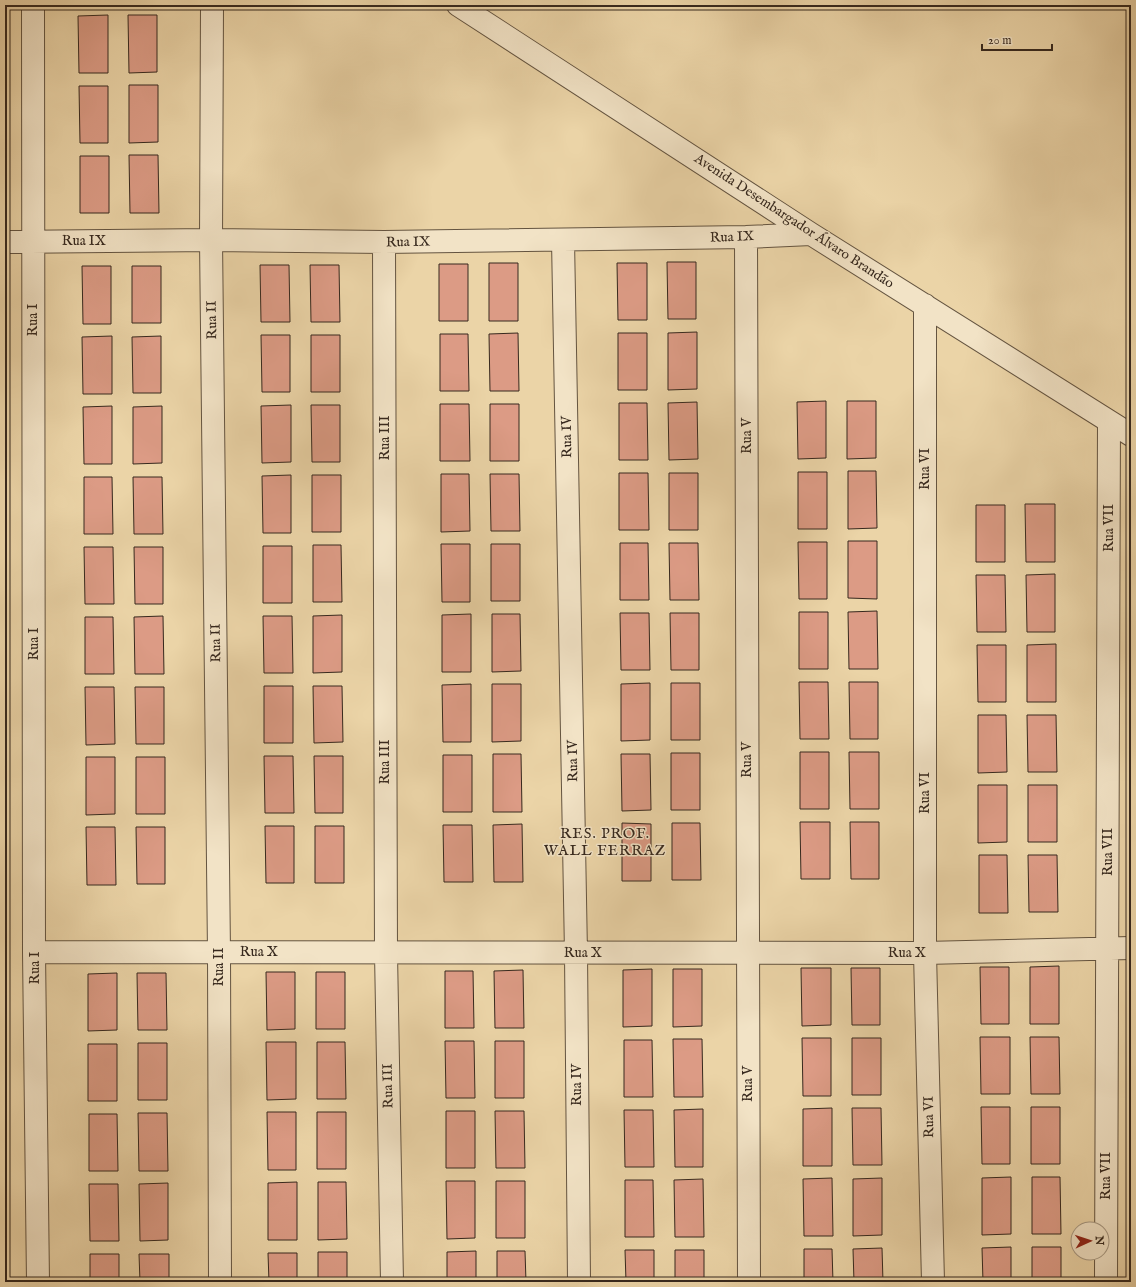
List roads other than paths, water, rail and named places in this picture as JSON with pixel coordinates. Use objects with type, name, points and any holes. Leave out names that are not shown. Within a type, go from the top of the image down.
[{"type":"street","name":"Rua I","points":[[33,5],[34,952],[38,1282]]},
{"type":"street","name":"Rua II","points":[[212,5],[211,240],[220,952],[220,1282]]},
{"type":"street","name":"Avenida Desembargador Álvaro Brandão","points":[[458,5],[812,234],[1131,435]]},
{"type":"street","name":"Rua IX","points":[[5,242],[211,240],[384,242],[746,237],[812,234]]},
{"type":"street","name":"Rua V","points":[[746,237],[749,1282]]},
{"type":"street","name":"Rua IV","points":[[563,240],[576,953],[579,1282]]},
{"type":"street","name":"Rua III","points":[[384,242],[386,953],[392,1282]]},
{"type":"street","name":"Rua VI","points":[[925,305],[925,953],[933,1282]]},
{"type":"street","name":"Rua VII","points":[[1106,1282],[1109,422]]},
{"type":"street","name":"Rua X","points":[[34,952],[925,953],[1108,947],[1131,948]]},
{"type":"district","name":"RES. PROF. WALL FERRAZ","points":[[605,842]]}]
